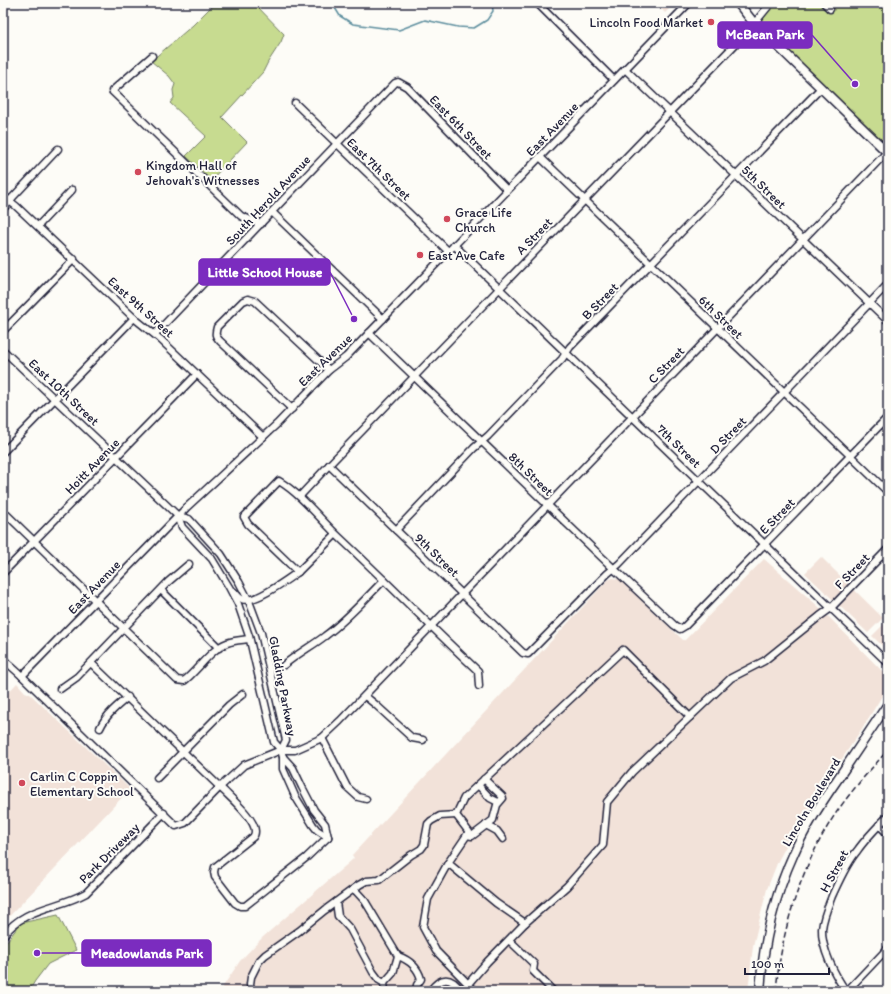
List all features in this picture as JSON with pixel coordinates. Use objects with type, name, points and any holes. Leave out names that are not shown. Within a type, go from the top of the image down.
[{"type":"main road","points":[[738,3],[754,22],[887,152]]},
{"type":"main road","name":"Lincoln Boulevard","points":[[760,991],[762,963],[772,914],[778,893],[794,852],[825,798],[888,704]]},
{"type":"street","points":[[537,3],[614,80]]},
{"type":"street","name":"East Avenue","points":[[22,676],[187,507],[263,437],[329,370],[346,357],[689,3]]},
{"type":"street","name":"A Street","points":[[300,496],[749,30],[771,3]]},
{"type":"street","points":[[824,3],[830,9]]},
{"type":"street","points":[[152,56],[112,91],[241,216],[261,224]]},
{"type":"street","name":"5th Street","points":[[625,69],[888,321]]},
{"type":"street","name":"South Herold Avenue","points":[[155,334],[261,224],[336,143],[391,86],[398,82]]},
{"type":"street","name":"East 6th Street","points":[[398,82],[407,87],[507,190]]},
{"type":"street","name":"B Street","points":[[396,530],[821,88]]},
{"type":"street","name":"East 7th Street","points":[[295,103],[448,251]]},
{"type":"street","points":[[3,208],[58,149]]},
{"type":"street","name":"C Street","points":[[322,738],[365,696],[887,152]]},
{"type":"street","name":"6th Street","points":[[540,157],[888,492]]},
{"type":"street","points":[[38,226],[72,190]]},
{"type":"street","name":"East 9th Street","points":[[3,196],[74,259],[134,318],[155,334],[263,437]]},
{"type":"street","points":[[272,212],[383,319]]},
{"type":"street","name":"7th Street","points":[[454,245],[888,663]]},
{"type":"street","points":[[3,331],[74,259]]},
{"type":"street","name":"D Street","points":[[532,651],[888,284]]},
{"type":"street","points":[[292,408],[216,337],[215,333],[217,327],[243,301],[248,299],[255,301],[329,370]]},
{"type":"street","points":[[3,452],[134,318]]},
{"type":"street","name":"8th Street","points":[[369,333],[613,568],[674,626],[680,629]]},
{"type":"street","name":"East 10th Street","points":[[3,350],[178,516]]},
{"type":"street","name":"Hoitt Avenue","points":[[3,573],[197,374]]},
{"type":"street","name":"E Street","points":[[680,629],[685,626],[888,417]]},
{"type":"street","name":"9th Street","points":[[329,465],[523,653],[528,654],[532,651]]},
{"type":"street","points":[[298,572],[248,524],[244,517],[279,481],[300,496],[336,534],[478,671],[479,686]]},
{"type":"street","points":[[178,516],[190,519],[187,507]]},
{"type":"street","points":[[3,511],[177,680],[184,681],[191,676],[219,648],[227,643],[249,639]]},
{"type":"street","name":"Gladding Parkway","points":[[178,516],[182,527],[212,559],[229,587],[240,611],[249,639],[274,742],[281,750],[286,740],[261,633],[249,601],[221,554],[190,519]]},
{"type":"street","points":[[169,526],[182,527]]},
{"type":"street","points":[[229,587],[242,599],[249,601],[277,587],[298,572],[336,534]]},
{"type":"street","name":"F Street","points":[[468,984],[525,923],[567,886],[603,845],[607,802],[632,772],[731,678],[764,661],[831,608],[888,550]]},
{"type":"street","points":[[60,689],[77,677],[161,590],[189,564]]},
{"type":"street","points":[[284,665],[347,618],[384,580]]},
{"type":"street","points":[[161,590],[219,648]]},
{"type":"street","points":[[456,815],[464,798],[623,650],[690,717]]},
{"type":"street","points":[[3,659],[176,826],[185,823],[220,786],[244,765],[281,750],[295,750],[322,738],[347,786],[358,796],[366,799]]},
{"type":"street","points":[[91,662],[220,786],[246,814],[253,825],[255,832],[253,837],[215,867],[215,878],[235,903],[240,906],[245,906],[307,857],[328,836]]},
{"type":"street","points":[[157,778],[229,705],[243,694]]},
{"type":"street","points":[[365,696],[412,738],[422,740]]},
{"type":"street","points":[[100,728],[103,721],[113,709],[128,697]]},
{"type":"street","points":[[281,750],[284,773],[298,802],[317,830],[328,836]]},
{"type":"street","points":[[283,757],[294,768],[314,810],[325,824],[328,836]]},
{"type":"street","points":[[467,835],[472,836],[493,820],[498,802],[503,798],[484,779]]},
{"type":"street","points":[[478,785],[490,798],[498,802]]},
{"type":"street","name":"Park Driveway","points":[[3,936],[9,928],[22,917],[75,899],[86,892],[164,813]]},
{"type":"street","points":[[456,815],[469,832],[448,863],[428,899],[423,927],[436,951],[475,991]]},
{"type":"street","points":[[251,991],[251,977],[259,961],[274,948],[354,889],[366,881],[379,880],[410,855],[421,849],[424,845],[428,824],[431,821],[440,816],[456,815]]},
{"type":"street","name":"H Street","points":[[846,991],[836,976],[825,947],[822,929],[824,918],[840,880],[857,851],[888,816]]},
{"type":"street","points":[[486,825],[497,831],[503,839]]},
{"type":"street","points":[[879,825],[888,834]]},
{"type":"street","points":[[448,863],[496,903],[525,923]]},
{"type":"street","points":[[354,889],[365,901],[398,956],[411,964],[418,973],[421,979],[417,985],[416,991]]},
{"type":"street","points":[[336,902],[338,916],[350,929],[373,972],[379,980],[384,983]]},
{"type":"street","points":[[509,940],[534,964],[533,971],[553,991]]},
{"type":"street","points":[[846,991],[888,948]]},
{"type":"street","points":[[385,991],[384,983],[393,973],[398,956]]},
{"type":"street","points":[[430,991],[436,983],[447,980],[454,982],[461,991]]},
{"type":"shaded area","points":[[656,3],[675,3],[665,13]]},
{"type":"shaded area","points":[[821,557],[883,618],[868,633],[805,573]]},
{"type":"shaded area","points":[[764,559],[819,607],[888,677],[888,686],[865,724],[793,833],[778,861],[767,889],[753,946],[748,991],[222,991],[222,988],[240,961],[263,937],[354,858],[352,855],[608,580],[613,578],[619,579],[683,640],[685,640]]},
{"type":"shaded area","points":[[888,620],[888,651],[872,636]]},
{"type":"shaded area","points":[[17,683],[130,789],[3,923],[3,698]]},
{"type":"shaded area","points":[[825,985],[832,991],[801,991],[801,988]]},
{"type":"green space","points":[[215,3],[254,3],[284,34],[281,42],[263,72],[222,117],[247,142],[211,180],[186,156],[206,136],[170,103],[174,98],[173,90],[175,84],[169,76],[151,61],[193,25]]},
{"type":"green space","points":[[771,3],[888,3],[888,148],[756,20]]},
{"type":"green space","points":[[58,915],[76,950],[48,964],[29,991],[3,991],[3,966],[6,962],[3,956],[3,946],[21,923]]},
{"type":"waterway","points":[[332,3],[340,16],[353,24],[399,30],[425,20],[458,27],[474,28],[487,20],[493,11],[492,3]]},
{"type":"railway","points":[[776,991],[783,946],[794,900],[812,856],[822,836],[840,807],[888,750]]},
{"type":"place","name":"Lincoln Food Market","points":[[711,22]]},
{"type":"place","name":"McBean Park","points":[[855,84]]},
{"type":"place","name":"Kingdom Hall of Jehovah's Witnesses","points":[[138,172]]},
{"type":"place","name":"Grace Life Church","points":[[447,219]]},
{"type":"place","name":"East Ave Cafe","points":[[420,255]]},
{"type":"place","name":"Little School House","points":[[354,319]]},
{"type":"place","name":"Carlin C Coppin Elementary School","points":[[22,783]]},
{"type":"place","name":"Meadowlands Park","points":[[37,953]]}]
